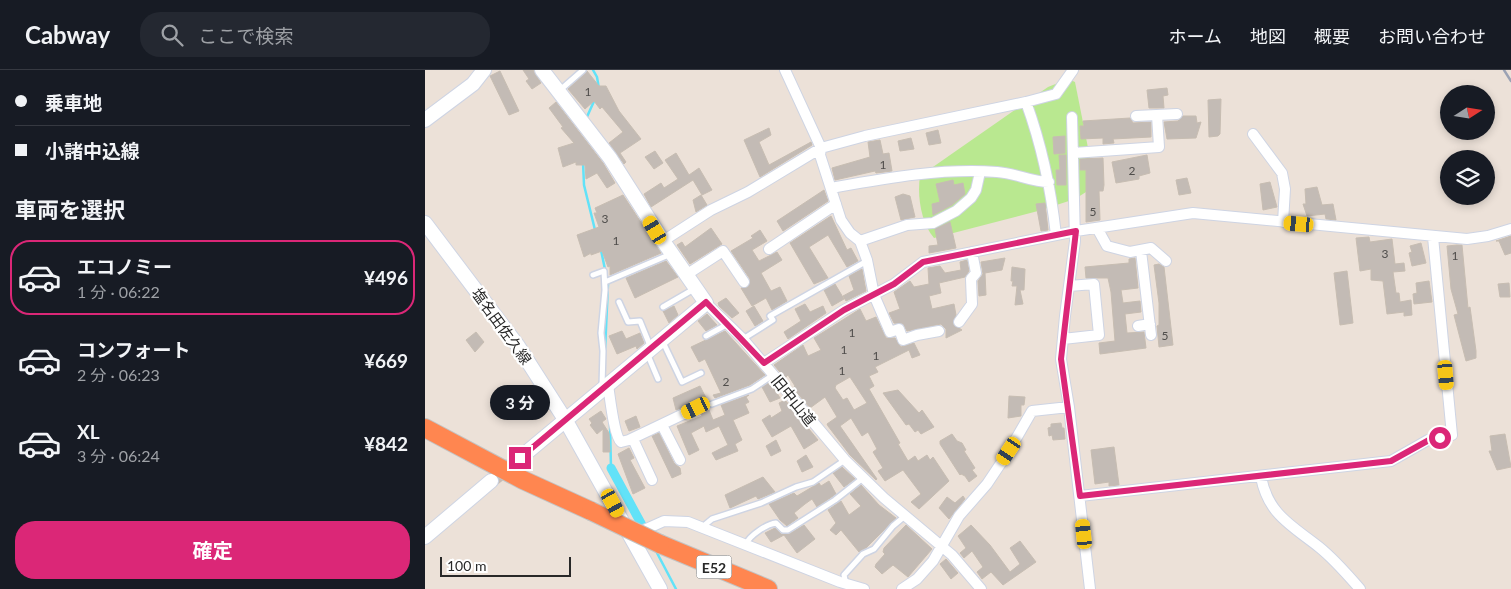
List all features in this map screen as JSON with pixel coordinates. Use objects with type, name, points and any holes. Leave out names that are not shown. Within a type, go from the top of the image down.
[{"type":"highway","name":"E52","points":[[425,428],[523,480],[660,544],[768,589]]},
{"type":"main road","points":[[425,120],[473,84],[484,70]]},
{"type":"main road","name":"旧中山道","points":[[542,70],[610,158],[663,242],[706,302]]},
{"type":"main road","name":"塩名田佐久線","points":[[425,223],[518,346],[566,421],[660,589]]},
{"type":"main road","points":[[520,458],[706,302]]},
{"type":"main road","points":[[425,537],[491,481]]},
{"type":"street","points":[[785,70],[821,148],[820,155],[841,220],[850,233],[860,240],[867,260],[874,295],[890,332],[899,329],[903,340],[917,334],[939,331]]},
{"type":"street","points":[[663,242],[711,210],[748,192],[821,148],[865,136],[1056,94],[1073,70]]},
{"type":"street","points":[[1026,102],[1041,148],[1049,182],[1056,235]]},
{"type":"street","points":[[1136,116],[1177,114]]},
{"type":"street","points":[[1073,153],[1159,146],[1157,115]]},
{"type":"street","points":[[1073,117],[1076,231],[1061,359],[1069,408],[1090,589]]},
{"type":"street","points":[[1253,134],[1282,173],[1285,189],[1283,222]]},
{"type":"street","points":[[831,188],[933,171],[1009,173],[1033,182],[1049,182]]},
{"type":"street","points":[[860,240],[907,225],[933,223],[955,211],[971,198],[976,190],[980,172]]},
{"type":"street","points":[[769,249],[836,204]]},
{"type":"street","points":[[764,363],[844,310],[903,278],[923,262],[1076,231],[1193,213],[1433,237],[1478,238],[1511,229]]},
{"type":"street","points":[[1097,228],[1107,246],[1130,252],[1151,248],[1166,261]]},
{"type":"street","points":[[1080,496],[1391,461],[1429,440],[1452,435],[1433,237]]},
{"type":"street","points":[[686,275],[723,251],[744,282]]},
{"type":"street","points":[[1138,326],[1151,330],[1141,251]]},
{"type":"street","points":[[959,322],[972,304],[971,279],[976,273],[972,252]]},
{"type":"street","points":[[1063,339],[1099,335],[1094,284],[1069,286]]},
{"type":"street","name":"旧中山道","points":[[706,302],[743,339],[845,460],[905,516],[943,547],[981,589]]},
{"type":"street","points":[[605,387],[617,439],[621,442],[633,439],[696,408]]},
{"type":"street","points":[[901,589],[926,571],[943,547],[959,516],[987,484],[1009,451],[1032,411],[1069,408]]},
{"type":"street","points":[[662,425],[680,460]]},
{"type":"street","points":[[633,439],[652,480]]},
{"type":"street","points":[[1261,477],[1265,494],[1272,507],[1297,532],[1334,560],[1360,589]]},
{"type":"street","points":[[631,536],[664,521],[688,522],[864,589]]},
{"type":"lane","points":[[559,92],[583,70]]},
{"type":"lane","points":[[605,282],[671,254]]},
{"type":"lane","points":[[743,339],[773,320],[771,316],[867,260]]},
{"type":"lane","points":[[593,275],[604,271],[601,377],[605,387]]},
{"type":"lane","points":[[663,307],[695,289]]},
{"type":"lane","points":[[619,302],[628,322],[640,321],[658,379]]},
{"type":"lane","points":[[706,336],[728,324]]},
{"type":"lane","points":[[662,339],[682,382],[701,374]]},
{"type":"lane","points":[[711,404],[752,389],[773,375]]},
{"type":"lane","points":[[705,528],[706,524],[712,519],[761,503],[796,487],[813,482],[845,460]]},
{"type":"lane","points":[[746,544],[749,538],[772,524],[776,523],[783,530],[788,530],[835,500],[863,478]]},
{"type":"lane","points":[[847,584],[844,575],[863,554],[874,549],[893,526],[905,516]]},
{"type":"green space","points":[[1068,79],[1075,82],[1092,168],[1086,192],[1075,199],[1038,211],[934,238],[926,225],[921,209],[920,176],[1048,87]]},
{"type":"building","points":[[523,70],[533,70],[541,83],[532,89],[526,81],[529,79]]},
{"type":"building","points":[[500,71],[519,111],[509,115],[490,76]]},
{"type":"building","points":[[587,71],[599,86],[606,86],[619,111],[641,139],[620,153],[626,162],[624,164],[609,143],[623,132],[602,107],[600,109],[594,101],[585,109],[568,89]]},
{"type":"building","points":[[1167,88],[1168,95],[1163,96],[1164,108],[1149,108],[1147,90]]},
{"type":"building","points":[[1221,99],[1220,134],[1209,137],[1208,100]]},
{"type":"building","points":[[556,102],[603,163],[615,183],[607,188],[597,173],[586,179],[585,165],[576,165],[576,162],[563,167],[558,148],[574,143],[561,128],[563,127],[549,108]]},
{"type":"building","points":[[1183,116],[1196,116],[1197,123],[1201,122],[1196,138],[1167,139],[1164,122],[1178,121]]},
{"type":"building","points":[[1130,118],[1133,123],[1151,122],[1151,137],[1113,139],[1114,143],[1103,144],[1103,138],[1081,139],[1080,126],[1084,126],[1083,121]]},
{"type":"building","points":[[769,128],[771,135],[759,142],[769,165],[811,142],[812,145],[760,177],[744,140]]},
{"type":"building","points":[[938,130],[941,143],[929,145],[926,133]]},
{"type":"building","points":[[1065,136],[1065,153],[1054,154],[1053,137]]},
{"type":"building","points":[[911,138],[914,149],[900,151],[898,141]]},
{"type":"building","points":[[880,140],[883,154],[889,153],[892,171],[876,173],[875,171],[835,180],[832,168],[870,157],[868,142]]},
{"type":"building","points":[[655,151],[663,163],[654,169],[645,157]]},
{"type":"building","points":[[676,153],[689,175],[699,168],[712,190],[702,195],[693,180],[651,207],[644,194],[661,183],[664,188],[678,179],[665,160]]},
{"type":"building","points":[[1059,155],[1066,155],[1066,185],[1057,185],[1056,170],[1060,170]]},
{"type":"building","points":[[1147,155],[1150,173],[1139,176],[1139,179],[1116,183],[1112,162]]},
{"type":"building","points":[[1103,158],[1104,185],[1103,191],[1099,191],[1100,220],[1086,222],[1086,170],[1080,170],[1080,159]]},
{"type":"building","points":[[1187,178],[1191,193],[1179,195],[1176,180]]},
{"type":"building","points":[[953,180],[954,185],[963,183],[965,194],[952,205],[933,215],[932,204],[940,202],[936,184]]},
{"type":"building","points":[[1270,182],[1277,207],[1263,210],[1260,184]]},
{"type":"building","points":[[1317,187],[1322,205],[1333,204],[1336,220],[1326,219],[1325,214],[1307,216],[1303,204],[1306,204],[1305,189]]},
{"type":"building","points":[[824,190],[828,201],[783,231],[777,221]]},
{"type":"building","points":[[903,194],[910,196],[915,217],[901,220],[895,197]]},
{"type":"building","points":[[623,195],[661,253],[610,275],[610,266],[608,267],[602,251],[591,255],[591,253],[584,257],[577,235],[599,227],[594,213],[597,213],[595,208]]},
{"type":"building","points":[[701,195],[707,205],[696,212],[693,200]]},
{"type":"building","points":[[1045,203],[1048,230],[1041,231],[1036,204]]},
{"type":"building","points":[[831,216],[847,250],[851,248],[858,261],[847,267],[828,235],[809,247],[828,278],[814,284],[790,243]]},
{"type":"building","points":[[950,222],[956,248],[929,253],[929,246],[938,245],[935,229]]},
{"type":"building","points":[[711,228],[722,244],[690,264],[677,245],[682,242],[685,247]]},
{"type":"building","points":[[760,230],[767,241],[752,250],[759,261],[777,252],[782,260],[761,273],[771,291],[780,287],[787,301],[772,310],[766,298],[752,306],[741,288],[748,287],[750,279],[731,251],[753,238],[751,236]]},
{"type":"building","points":[[1511,236],[1511,253],[1505,255],[1499,241],[1496,241]]},
{"type":"building","points":[[1369,237],[1370,242],[1392,239],[1395,264],[1404,263],[1405,271],[1393,272],[1396,293],[1399,293],[1400,302],[1411,300],[1412,315],[1404,316],[1404,312],[1387,314],[1383,281],[1371,280],[1371,269],[1360,271],[1356,238]]},
{"type":"building","points":[[1421,243],[1426,263],[1412,266],[1409,253],[1412,252],[1410,246]]},
{"type":"building","points":[[1462,245],[1468,308],[1470,307],[1476,351],[1476,358],[1466,361],[1454,315],[1458,314],[1451,289],[1447,246]]},
{"type":"building","points":[[1005,258],[1002,270],[985,273],[986,295],[979,296],[978,281],[983,274],[981,262]]},
{"type":"building","points":[[1135,258],[1138,288],[1121,290],[1123,303],[1140,301],[1141,312],[1125,314],[1127,333],[1144,332],[1146,348],[1100,354],[1099,343],[1115,341],[1111,292],[1108,278],[1086,278],[1085,267],[1129,263],[1129,259]]},
{"type":"building","points":[[967,260],[969,271],[965,277],[939,283],[941,293],[929,296],[932,309],[954,304],[956,315],[953,324],[962,330],[946,338],[946,329],[941,324],[907,331],[903,324],[894,323],[889,313],[900,309],[894,292],[910,281],[914,287],[929,284],[928,268],[940,266],[945,273],[961,270],[960,262]]},
{"type":"building","points":[[666,261],[678,277],[635,298],[626,278]]},
{"type":"building","points":[[1159,264],[1164,267],[1173,345],[1159,347],[1157,326],[1159,325],[1159,303],[1154,265]]},
{"type":"building","points":[[1012,267],[1025,269],[1024,290],[1020,290],[1023,304],[1015,305],[1017,286],[1012,286]]},
{"type":"building","points":[[862,269],[866,291],[846,301],[843,296],[854,290],[849,276]]},
{"type":"building","points":[[1347,271],[1353,323],[1340,325],[1334,273]]},
{"type":"building","points":[[1429,281],[1432,302],[1414,304],[1413,294],[1417,293],[1416,283]]},
{"type":"building","points":[[1509,283],[1510,297],[1500,297],[1498,284]]},
{"type":"building","points":[[835,284],[844,299],[832,306],[824,290]]},
{"type":"building","points":[[726,298],[739,313],[732,318],[718,303]]},
{"type":"building","points":[[805,304],[810,312],[823,306],[826,313],[788,339],[784,332],[801,321],[795,309]]},
{"type":"building","points":[[674,306],[678,315],[669,323],[663,311]]},
{"type":"building","points":[[754,306],[763,321],[755,326],[746,311]]},
{"type":"building","points":[[860,309],[866,321],[876,317],[886,338],[895,338],[901,347],[914,343],[920,355],[912,358],[909,350],[875,367],[878,372],[869,376],[874,386],[869,389],[900,443],[898,444],[908,461],[915,456],[918,461],[927,455],[930,460],[933,457],[949,481],[919,509],[911,502],[921,494],[903,470],[885,481],[878,471],[883,468],[873,452],[877,449],[868,432],[862,436],[851,418],[840,426],[876,480],[850,455],[828,426],[827,424],[837,417],[825,397],[810,408],[793,388],[795,386],[788,375],[785,378],[774,365],[803,345],[808,356],[821,350],[814,338]],"holes":[[[850,377],[867,403],[854,410],[847,398],[843,400],[835,388],[836,385]]]},
{"type":"building","points":[[707,314],[717,325],[706,331],[698,321]]},
{"type":"building","points":[[622,331],[626,339],[640,333],[644,343],[637,349],[636,346],[617,354],[609,336]]},
{"type":"building","points":[[725,331],[765,375],[750,385],[715,398],[713,395],[721,393],[705,359],[699,362],[691,347]]},
{"type":"building","points":[[476,332],[484,342],[475,352],[466,340]]},
{"type":"building","points":[[770,382],[780,398],[770,402],[762,387]]},
{"type":"building","points":[[700,386],[706,398],[676,410],[673,398]]},
{"type":"building","points":[[898,390],[919,413],[922,410],[934,427],[921,434],[918,430],[915,432],[909,424],[906,425],[883,393]]},
{"type":"building","points":[[749,395],[746,397],[749,402],[745,404],[749,413],[733,420],[742,440],[735,444],[738,451],[716,460],[712,453],[728,445],[719,426],[706,432],[704,426],[691,433],[699,450],[689,455],[677,426],[702,416],[701,414],[709,410],[713,420],[725,415],[721,405]]},
{"type":"building","points":[[1009,396],[1025,397],[1024,405],[1021,405],[1021,416],[1008,418]]},
{"type":"building","points":[[785,400],[818,440],[804,449],[791,426],[772,437],[762,420],[770,415],[771,418],[782,411],[779,403]]},
{"type":"building","points":[[601,411],[606,419],[602,422],[609,433],[610,452],[603,452],[603,429],[597,434],[590,425],[592,423],[589,419]]},
{"type":"building","points":[[636,416],[640,427],[629,431],[625,421]]},
{"type":"building","points":[[1061,423],[1062,428],[1064,428],[1065,439],[1053,440],[1052,435],[1049,436],[1048,428],[1051,427],[1051,424]]},
{"type":"building","points":[[659,433],[674,463],[680,468],[681,474],[672,478],[652,436]]},
{"type":"building","points":[[952,434],[957,441],[962,443],[966,450],[964,451],[975,468],[972,470],[977,476],[969,482],[965,476],[960,475],[940,444],[940,441]]},
{"type":"building","points":[[1505,434],[1511,467],[1497,470],[1489,451],[1492,451],[1490,436]]},
{"type":"building","points":[[776,440],[781,451],[771,456],[766,446]]},
{"type":"building","points":[[1114,447],[1119,485],[1109,486],[1109,482],[1095,484],[1091,450]]},
{"type":"building","points":[[629,448],[634,458],[630,460],[645,488],[633,494],[618,454]]},
{"type":"building","points":[[806,455],[813,467],[802,472],[797,461]]},
{"type":"building","points":[[842,467],[855,479],[844,487],[833,473]]},
{"type":"building","points":[[763,477],[775,492],[758,499],[756,496],[730,508],[725,495]]},
{"type":"building","points":[[829,481],[836,494],[817,507],[812,499],[794,513],[798,518],[787,526],[780,520],[769,504],[794,493],[797,496],[819,483],[821,486]]},
{"type":"building","points":[[861,485],[879,505],[896,518],[866,548],[859,552],[841,530],[836,535],[830,530],[836,523],[828,510],[841,501],[849,515],[861,506],[850,494]]},
{"type":"building","points":[[963,496],[965,499],[949,519],[939,508],[947,497],[955,503]]},
{"type":"building","points":[[804,525],[815,539],[797,553],[784,535],[771,542],[765,533],[775,528],[781,534],[789,534]]},
{"type":"building","points":[[906,525],[932,549],[908,577],[893,565],[882,574],[875,567],[876,564],[885,554],[883,552],[884,548]]},
{"type":"building","points":[[971,525],[990,545],[1010,572],[1020,564],[1010,548],[1020,541],[1036,562],[1003,585],[991,572],[982,579],[977,572],[983,567],[972,551],[964,558],[960,553],[966,548],[958,536]]},
{"type":"building","points":[[946,559],[958,573],[951,579],[940,564]]},
{"type":"waterway","points":[[593,70],[597,77],[599,89]]},
{"type":"waterway","points":[[586,119],[595,99]]},
{"type":"waterway","points":[[583,162],[584,185],[595,230]]},
{"type":"waterway","points":[[601,250],[608,284],[605,351]]},
{"type":"waterway","points":[[610,424],[611,468]]},
{"type":"waterway","points":[[611,468],[643,527]]},
{"type":"waterway","points":[[656,551],[676,589]]},
{"type":"tunnel","points":[[491,481],[520,458]]},
{"type":"railway","points":[[1504,70],[1511,81]]},
{"type":"route","points":[[520,458],[706,302],[764,363],[844,310],[894,284],[912,268],[932,258],[982,251],[1076,231],[1061,359],[1080,496],[1391,461],[1429,440],[1440,438]]}]
